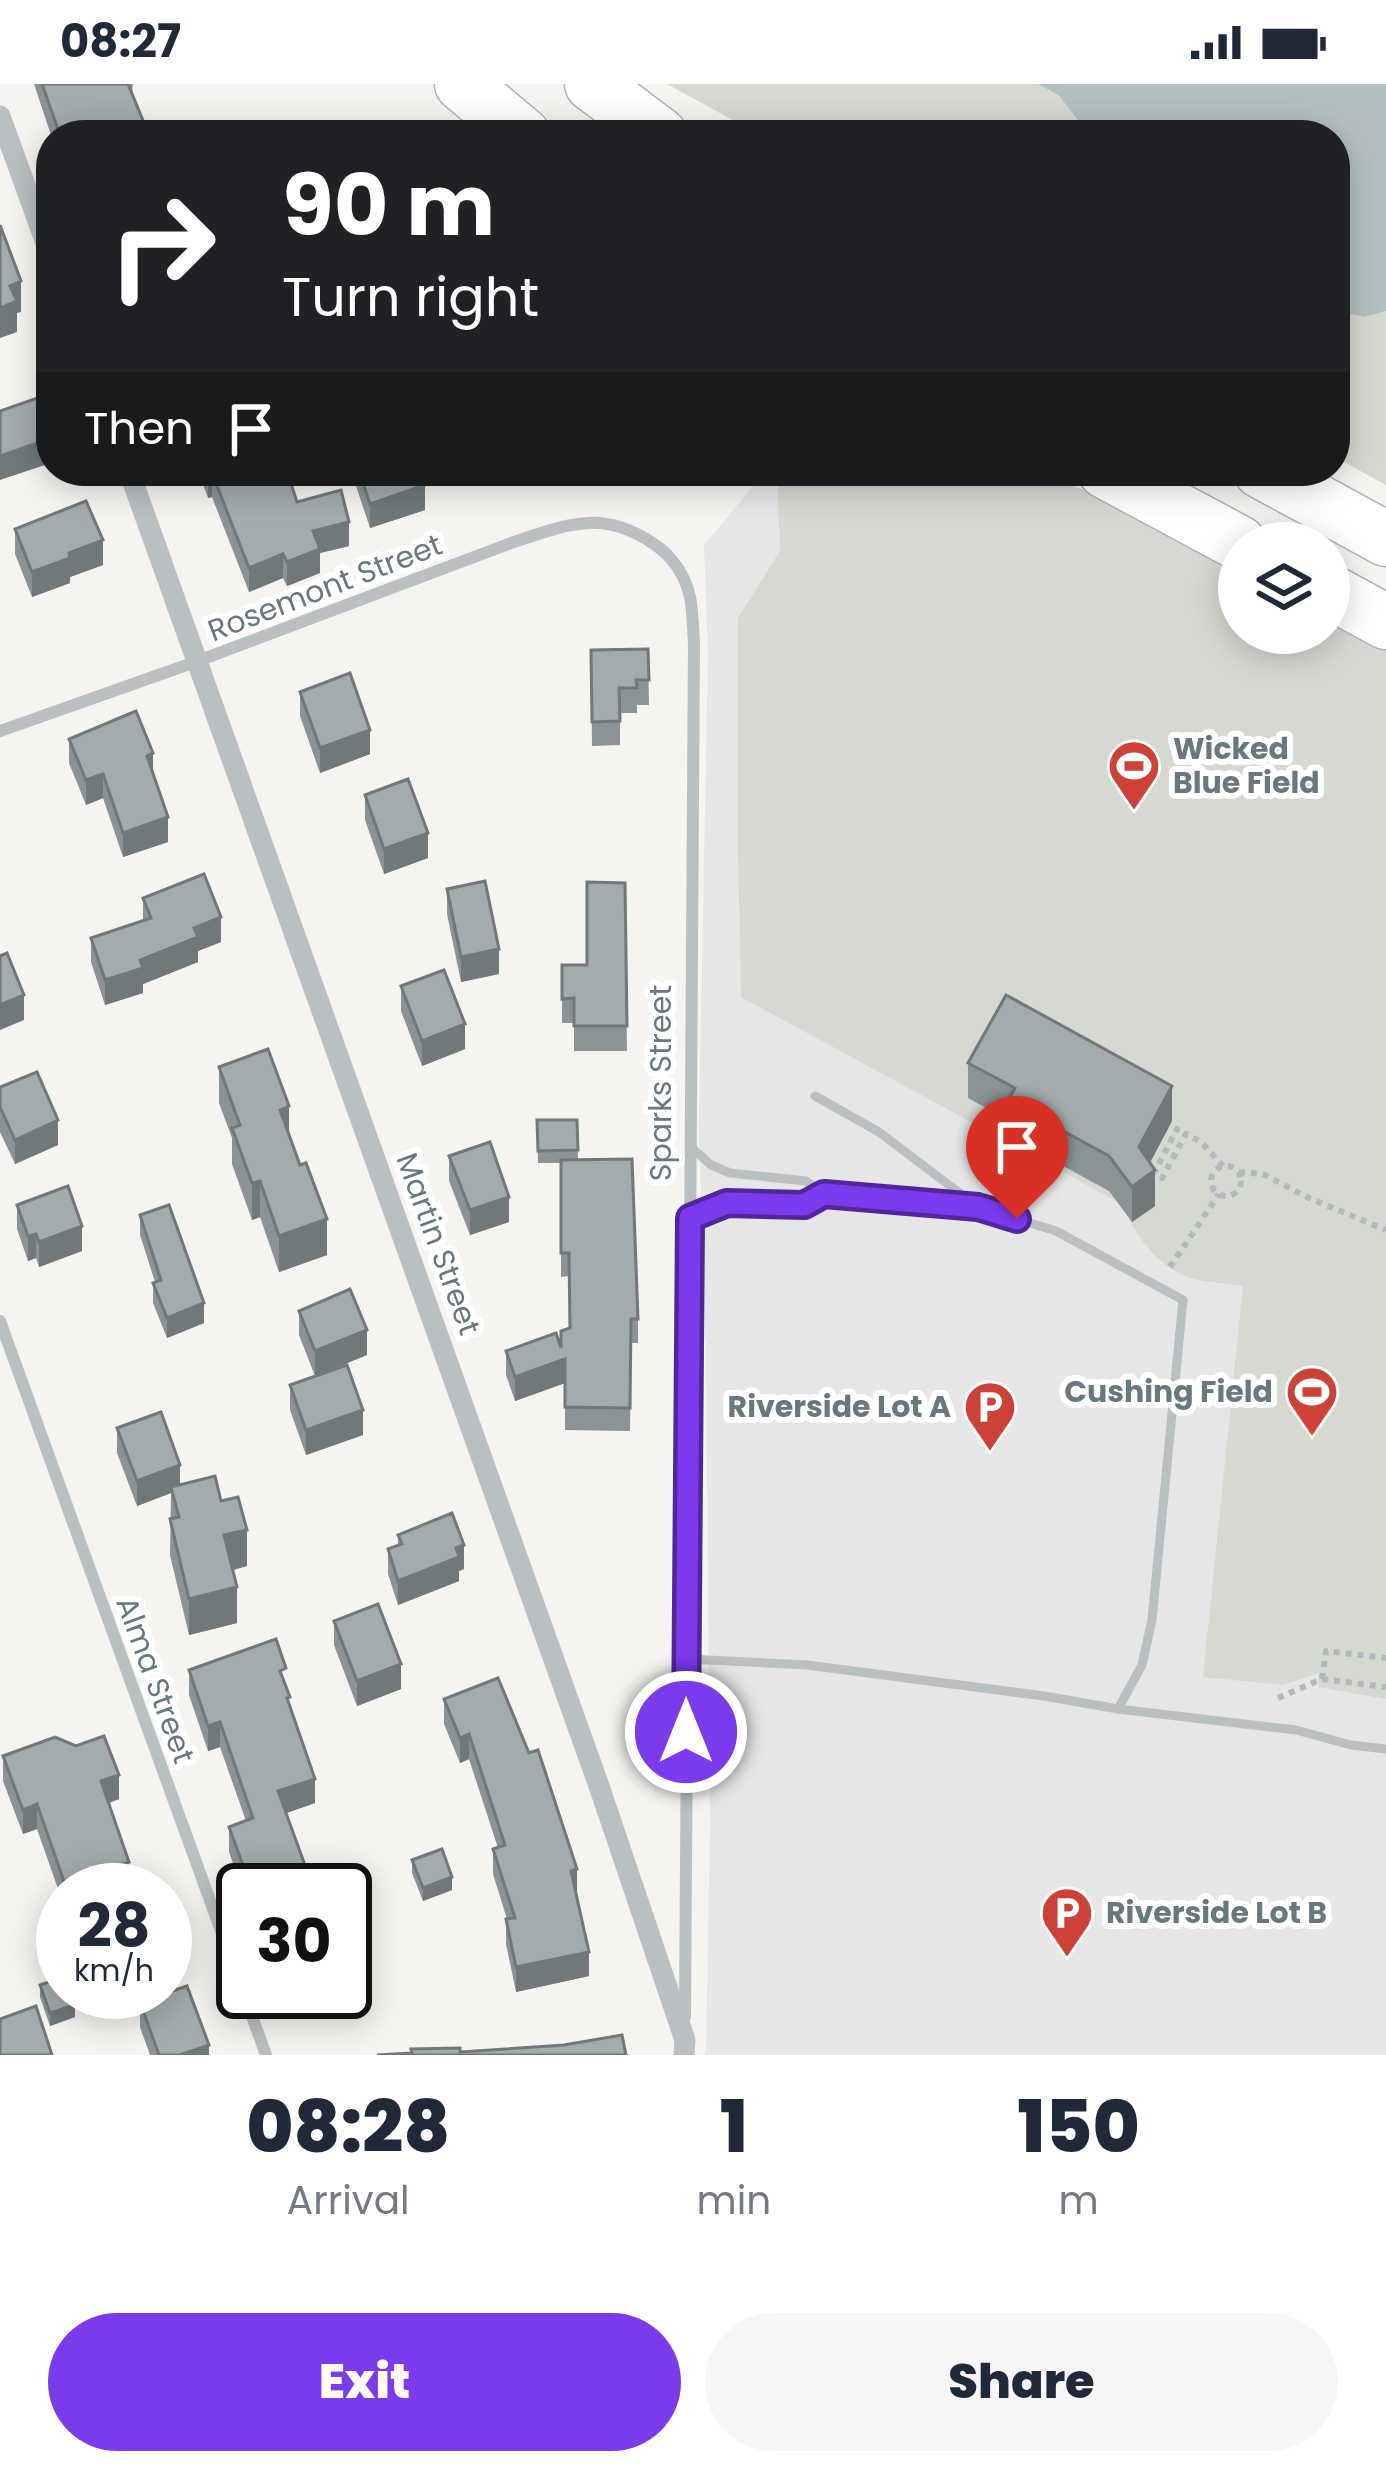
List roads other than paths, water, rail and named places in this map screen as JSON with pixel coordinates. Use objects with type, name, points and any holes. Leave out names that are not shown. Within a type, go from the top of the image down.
[{"type":"main road","points":[[463,84],[505,120]]},
{"type":"main road","points":[[592,84],[640,120]]},
{"type":"main road","points":[[1133,486],[1218,532]]},
{"type":"main road","points":[[1289,486],[1386,539]]},
{"type":"main road","points":[[1350,602],[1386,622]]},
{"type":"street","points":[[0,116],[36,216]]},
{"type":"street","name":"Martin Street","points":[[134,486],[591,1764],[684,2048]]},
{"type":"street","name":"Rosemont Street","points":[[0,731],[563,526],[598,521],[632,529],[665,551]]},
{"type":"street","name":"Sparks Street","points":[[665,551],[680,570],[690,595],[694,644],[684,2048]]},
{"type":"street","name":"Alma Street","points":[[0,1322],[266,2055]]},
{"type":"lane","points":[[814,1096],[879,1132],[978,1207]]},
{"type":"lane","points":[[691,1147],[711,1165],[730,1173],[806,1181],[824,1194],[978,1207],[1056,1232],[1183,1300],[1152,1620],[1142,1665],[1118,1709]]},
{"type":"lane","points":[[690,1218],[727,1203],[804,1205],[824,1194]]},
{"type":"lane","points":[[686,1659],[807,1664],[1296,1730],[1386,1749]]},
{"type":"place","name":"Wicked Blue Field","points":[[1134,812]]},
{"type":"place","name":"Cushing Field","points":[[1312,1438]]},
{"type":"place","name":"Riverside Lot A","points":[[990,1453]]},
{"type":"place","name":"Riverside Lot B","points":[[1067,1959]]}]
